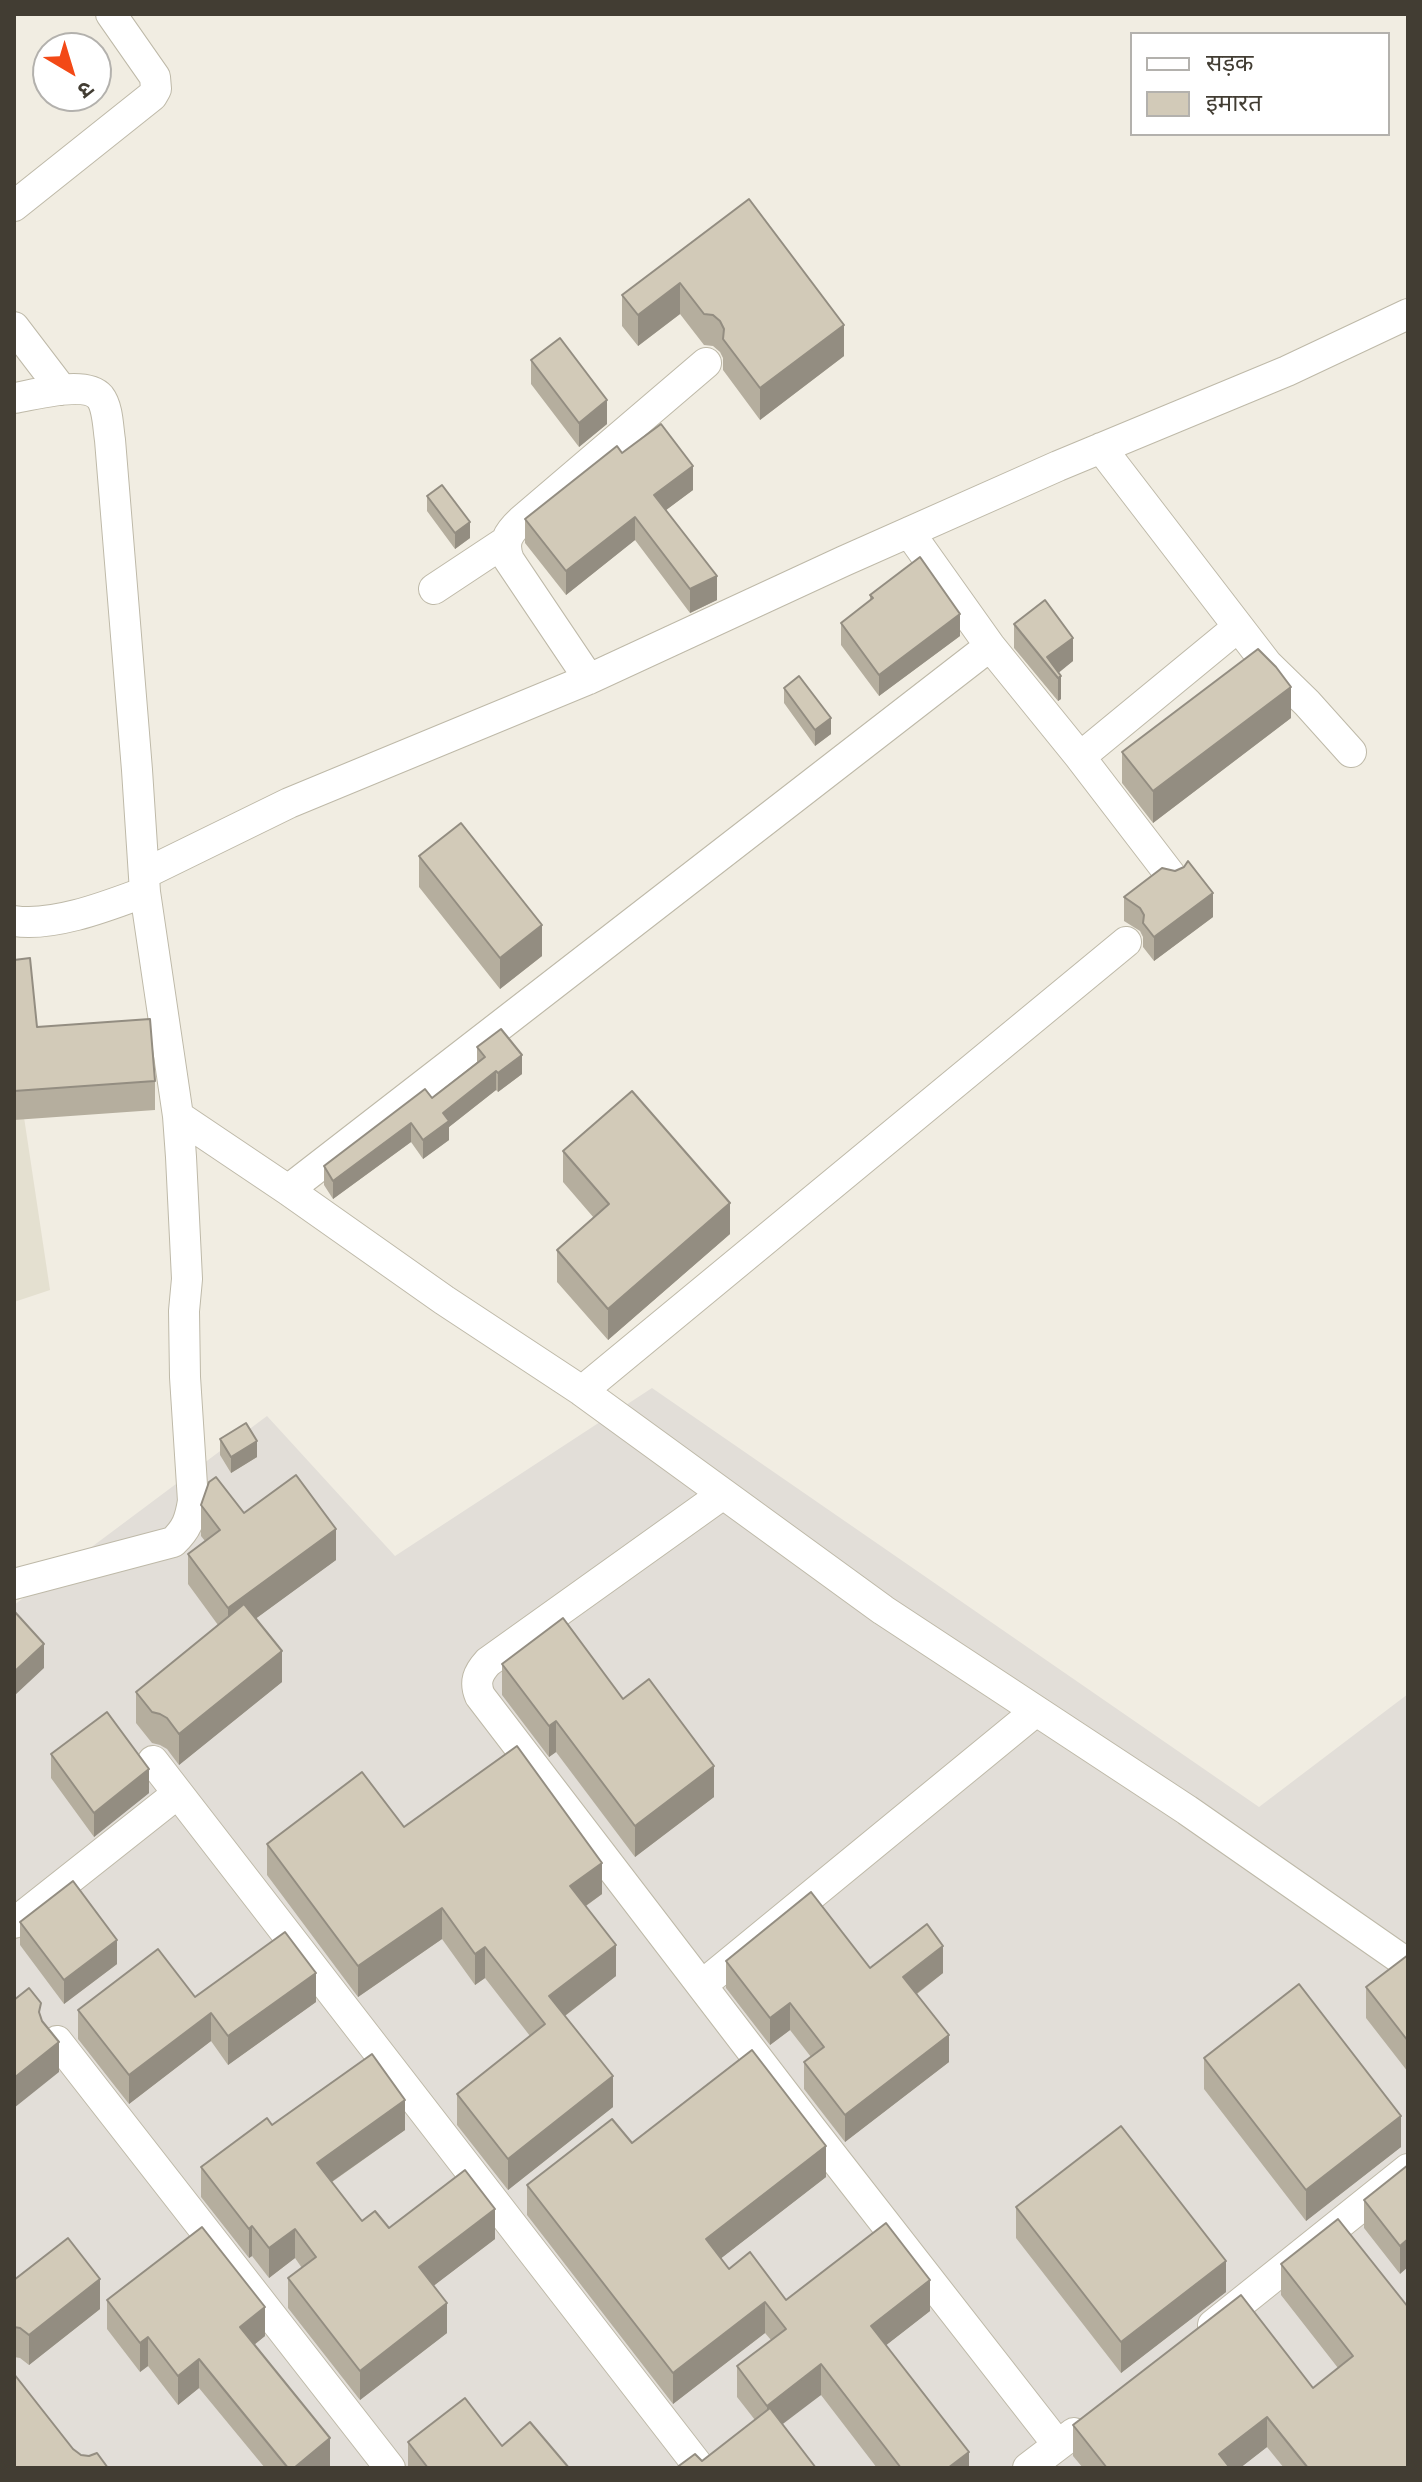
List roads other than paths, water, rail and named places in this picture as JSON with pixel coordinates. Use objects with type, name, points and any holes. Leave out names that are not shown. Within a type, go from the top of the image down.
[{"type":"street","points":[[14,206],[152,96],[156,89],[155,77],[111,14]]},
{"type":"street","points":[[14,921],[50,920],[87,912],[289,803],[589,679],[909,532],[1287,371],[1408,314]]},
{"type":"street","points":[[14,327],[62,390]]},
{"type":"street","points":[[434,589],[505,542],[521,521],[706,363]]},
{"type":"street","points":[[14,398],[62,390],[87,390],[101,398],[108,428],[144,883],[178,1116],[187,1279],[184,1338],[193,1501],[184,1532],[173,1542],[14,1584]]},
{"type":"street","points":[[1101,448],[1267,664],[1351,752]]},
{"type":"street","points":[[909,532],[990,646],[1172,877]]},
{"type":"street","points":[[505,542],[509,560],[589,679]]},
{"type":"street","points":[[1080,757],[1238,627]]},
{"type":"street","points":[[288,1190],[990,646]]},
{"type":"street","points":[[582,1391],[1126,942]]},
{"type":"street","points":[[178,1116],[394,1266],[582,1391],[883,1610],[1187,1810],[1408,1964]]},
{"type":"street","points":[[723,1494],[488,1662],[477,1679],[477,1688],[480,1696],[828,2151],[1058,2445]]},
{"type":"street","points":[[702,1985],[1036,1711]]},
{"type":"street","points":[[153,1761],[700,2468]]},
{"type":"street","points":[[14,1923],[177,1794]]},
{"type":"street","points":[[57,2041],[390,2468]]},
{"type":"street","points":[[1186,2346],[1408,2169]]},
{"type":"street","points":[[1028,2468],[1093,2418]]}]
